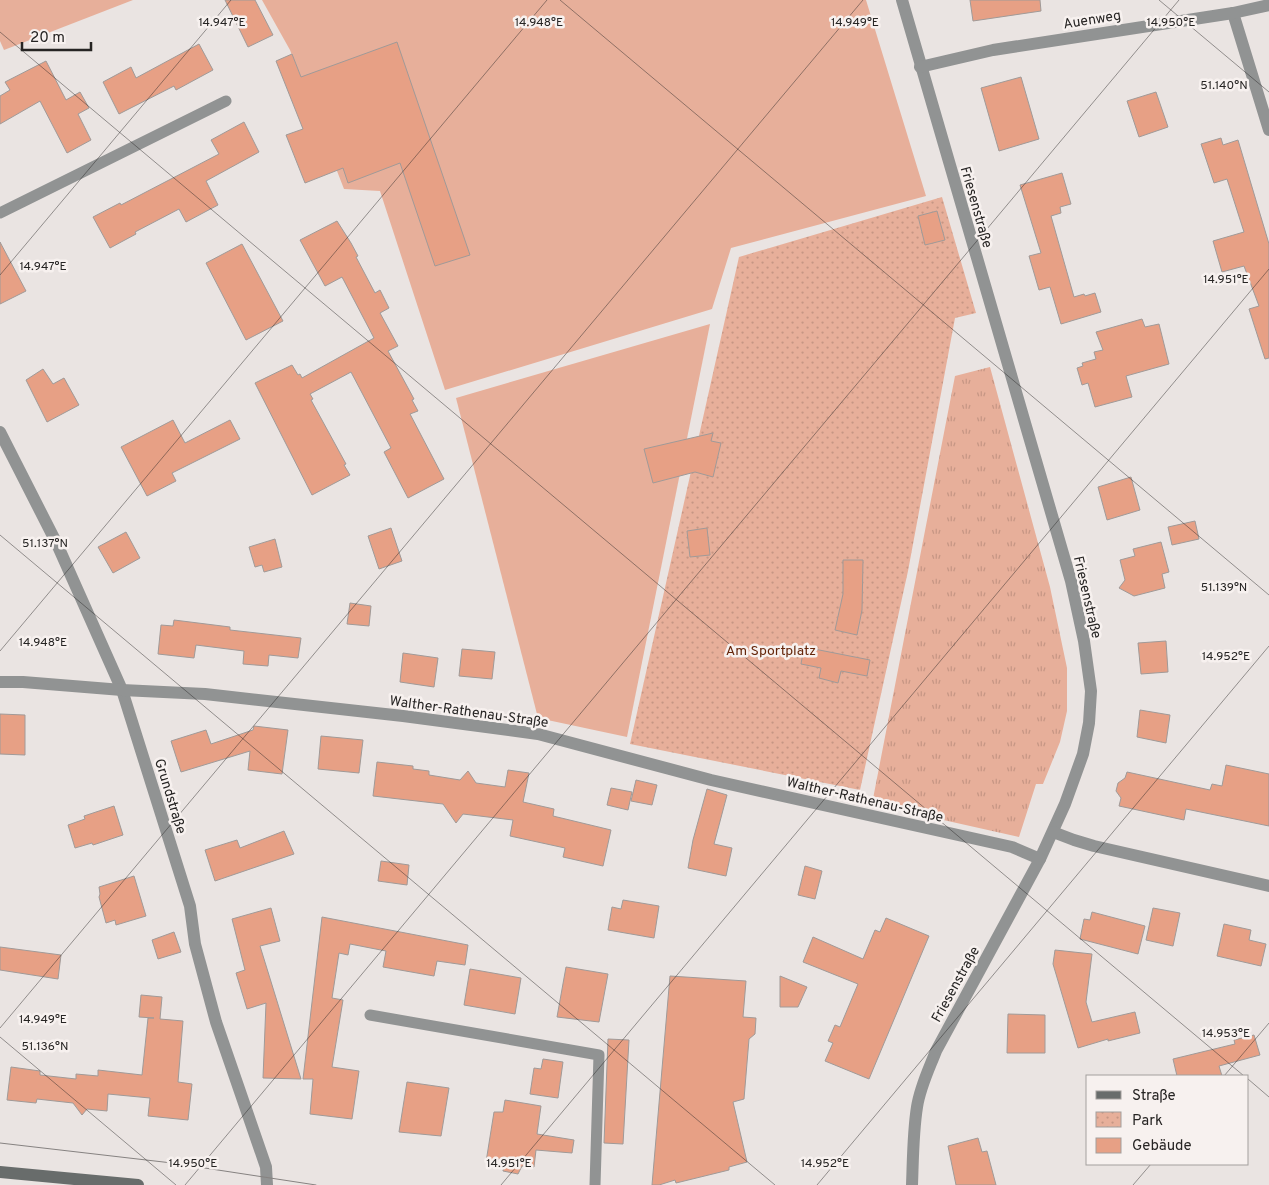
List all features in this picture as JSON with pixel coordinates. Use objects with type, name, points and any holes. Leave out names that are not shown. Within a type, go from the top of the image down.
[{"type":"main road","points":[[0,1172],[138,1185]]},
{"type":"street","name":"Friesenstraße","points":[[902,0],[1071,581],[1084,641],[1091,691],[1090,723],[1083,754],[1053,832],[936,1051],[917,1105],[913,1138],[912,1185]]},
{"type":"street","name":"Auenweg","points":[[920,67],[993,50],[1233,13],[1269,5]]},
{"type":"street","points":[[1233,13],[1269,130]]},
{"type":"street","name":"Grundstraße","points":[[0,432],[57,544],[122,690],[190,906],[195,944],[216,1022],[266,1167],[268,1185]]},
{"type":"street","name":"Walther-Rathenau-Straße","points":[[0,682],[205,694],[413,717],[538,734],[711,780],[1012,847],[1040,859]]},
{"type":"street","points":[[1053,832],[1094,846],[1269,886]]},
{"type":"lane","points":[[0,214],[226,101]]},
{"type":"lane","points":[[370,1015],[599,1055],[595,1185]]},
{"type":"green space","points":[[0,0],[133,0],[4,50],[0,41]]},
{"type":"green space","points":[[262,0],[866,0],[926,196],[731,248],[712,309],[445,390],[380,191],[344,189],[290,50]]},
{"type":"green space","name":"Am Sportplatz","points":[[942,197],[976,313],[955,318],[908,571],[860,790],[630,744],[739,257]]},
{"type":"green space","points":[[710,324],[627,737],[538,718],[456,398]]},
{"type":"green space","points":[[990,367],[1050,587],[1067,668],[1067,711],[1060,742],[1043,784],[1036,784],[1019,837],[872,804],[955,376]]},
{"type":"building","points":[[225,0],[255,0],[273,35],[248,47]]},
{"type":"building","points":[[970,0],[1040,0],[1041,11],[973,21]]},
{"type":"building","points":[[397,42],[470,255],[435,266],[400,163],[348,183],[343,168],[305,183],[286,135],[303,129],[276,61],[292,54],[301,77]]},
{"type":"building","points":[[199,44],[213,70],[176,90],[174,86],[119,114],[103,82],[131,67],[136,78]]},
{"type":"building","points":[[46,61],[66,100],[80,92],[89,108],[78,114],[91,140],[67,153],[40,101],[0,124],[0,96],[10,90],[5,82]]},
{"type":"building","points":[[1021,77],[1039,139],[999,151],[981,88]]},
{"type":"building","points":[[1156,92],[1168,127],[1139,137],[1127,101]]},
{"type":"building","points":[[244,122],[259,152],[206,181],[218,205],[186,222],[179,209],[135,232],[136,234],[110,248],[93,217],[120,203],[121,205],[219,154],[211,140]]},
{"type":"building","points":[[1221,138],[1223,145],[1238,140],[1269,244],[1269,358],[1265,359],[1249,309],[1259,306],[1244,266],[1222,272],[1213,241],[1244,232],[1227,179],[1214,183],[1201,144]]},
{"type":"building","points":[[1062,173],[1071,204],[1060,207],[1061,213],[1051,216],[1074,297],[1095,293],[1101,312],[1061,324],[1050,287],[1039,290],[1029,256],[1041,253],[1020,185]]},
{"type":"building","points":[[937,211],[945,240],[925,245],[918,216]]},
{"type":"building","points":[[337,221],[358,256],[356,257],[375,293],[380,290],[389,308],[380,313],[398,346],[388,351],[414,399],[412,400],[418,411],[410,414],[444,479],[408,498],[384,452],[391,448],[351,372],[310,394],[313,399],[311,400],[346,464],[344,465],[350,475],[312,495],[255,383],[292,365],[302,378],[374,338],[342,277],[325,286],[300,240]]},
{"type":"building","points":[[0,242],[26,291],[0,304]]},
{"type":"building","points":[[242,244],[283,321],[246,340],[206,263]]},
{"type":"building","points":[[1142,319],[1145,327],[1159,324],[1169,364],[1126,376],[1132,397],[1095,407],[1088,383],[1082,385],[1077,368],[1083,366],[1082,363],[1096,359],[1094,352],[1103,350],[1096,332]]},
{"type":"building","points":[[43,369],[53,384],[64,378],[79,405],[47,422],[26,380]]},
{"type":"building","points":[[173,420],[185,443],[230,420],[240,439],[172,473],[176,481],[147,496],[121,447]]},
{"type":"building","points":[[713,433],[711,441],[721,443],[713,477],[695,472],[653,483],[644,449]]},
{"type":"building","points":[[1131,477],[1140,510],[1107,520],[1098,487]]},
{"type":"building","points":[[1195,521],[1199,539],[1172,545],[1168,527]]},
{"type":"building","points":[[391,528],[402,561],[379,569],[368,536]]},
{"type":"building","points":[[707,528],[710,555],[690,557],[687,531]]},
{"type":"building","points":[[126,532],[140,558],[113,573],[98,547]]},
{"type":"building","points":[[275,539],[282,567],[264,572],[262,565],[255,567],[249,547]]},
{"type":"building","points":[[1161,542],[1169,572],[1162,574],[1165,588],[1134,596],[1119,588],[1125,580],[1120,560],[1135,556],[1133,549]]},
{"type":"building","points":[[843,560],[863,560],[862,610],[857,635],[835,630],[843,594]]},
{"type":"building","points":[[350,603],[371,606],[369,626],[347,624]]},
{"type":"building","points":[[174,620],[230,627],[230,630],[301,638],[298,658],[269,655],[268,666],[243,664],[244,651],[196,645],[194,658],[158,654],[161,625],[173,626]]},
{"type":"building","points":[[1166,641],[1168,672],[1141,674],[1138,643]]},
{"type":"building","points":[[804,647],[870,660],[867,676],[841,671],[838,683],[819,678],[821,668],[801,664]]},
{"type":"building","points":[[462,649],[495,652],[492,679],[459,676]]},
{"type":"building","points":[[403,653],[438,658],[434,687],[400,682]]},
{"type":"building","points":[[1140,710],[1170,715],[1166,743],[1137,737]]},
{"type":"building","points":[[0,714],[25,715],[25,755],[0,754]]},
{"type":"building","points":[[254,726],[288,730],[282,774],[248,770],[250,751],[181,772],[171,741],[206,730],[211,744],[253,730]]},
{"type":"building","points":[[321,736],[363,740],[359,773],[318,769]]},
{"type":"building","points":[[377,762],[413,766],[413,769],[429,771],[429,775],[460,780],[468,771],[476,783],[505,787],[508,770],[529,773],[523,802],[554,809],[553,816],[611,830],[603,866],[563,857],[565,848],[510,836],[513,820],[463,814],[456,823],[443,804],[373,796]]},
{"type":"building","points":[[1226,765],[1269,774],[1269,826],[1186,809],[1184,820],[1119,806],[1121,798],[1116,791],[1118,783],[1125,778],[1127,772],[1210,790],[1212,784],[1222,786]]},
{"type":"building","points":[[636,780],[657,785],[652,805],[631,801]]},
{"type":"building","points":[[611,788],[632,792],[628,810],[607,805]]},
{"type":"building","points":[[707,789],[727,795],[714,844],[732,848],[726,876],[688,868],[693,840]]},
{"type":"building","points":[[114,806],[123,835],[93,845],[92,843],[75,848],[68,825],[85,819],[84,816]]},
{"type":"building","points":[[284,831],[294,854],[215,881],[205,850],[237,840],[240,848]]},
{"type":"building","points":[[381,861],[409,865],[407,885],[378,881]]},
{"type":"building","points":[[805,866],[822,871],[815,899],[798,895]]},
{"type":"building","points":[[134,876],[146,916],[116,925],[115,920],[106,923],[99,897],[99,887]]},
{"type":"building","points":[[623,900],[659,906],[654,938],[608,930],[612,907],[621,909]]},
{"type":"building","points":[[271,908],[280,941],[260,946],[301,1079],[263,1078],[266,1003],[247,1009],[236,973],[245,970],[232,919]]},
{"type":"building","points":[[1153,908],[1180,913],[1173,946],[1146,940]]},
{"type":"building","points":[[1092,912],[1145,926],[1138,954],[1080,939],[1084,919],[1090,920]]},
{"type":"building","points":[[322,917],[468,945],[465,965],[437,961],[434,976],[383,967],[386,951],[350,944],[348,955],[339,953],[332,998],[343,1000],[332,1067],[359,1071],[352,1119],[310,1114],[313,1079],[303,1079]]},
{"type":"building","points":[[886,918],[929,936],[869,1079],[825,1061],[833,1043],[828,1041],[835,1025],[840,1027],[858,984],[803,962],[813,937],[863,959],[875,930],[880,932]]},
{"type":"building","points":[[1224,924],[1251,930],[1249,940],[1266,944],[1261,966],[1217,956]]},
{"type":"building","points":[[174,932],[181,952],[158,959],[152,940]]},
{"type":"building","points":[[0,947],[61,955],[58,979],[0,970]]},
{"type":"building","points":[[1055,950],[1092,954],[1086,1002],[1092,1022],[1135,1012],[1140,1033],[1108,1041],[1108,1039],[1078,1048],[1053,964]]},
{"type":"building","points":[[566,967],[608,974],[599,1022],[557,1017]]},
{"type":"building","points":[[470,969],[521,978],[515,1014],[464,1005]]},
{"type":"building","points":[[670,976],[746,981],[743,1017],[756,1018],[755,1034],[749,1039],[744,1099],[733,1102],[747,1162],[729,1167],[729,1170],[676,1183],[675,1180],[652,1185]]},
{"type":"building","points":[[780,976],[807,987],[798,1007],[780,1007]]},
{"type":"building","points":[[141,995],[162,997],[160,1019],[183,1021],[178,1082],[192,1084],[188,1120],[148,1116],[150,1098],[108,1094],[107,1111],[87,1109],[82,1115],[73,1103],[37,1099],[36,1103],[7,1100],[11,1067],[40,1071],[40,1075],[76,1079],[76,1074],[98,1076],[98,1070],[142,1075],[148,1018],[154,1018],[139,1017]]},
{"type":"building","points":[[1008,1014],[1045,1015],[1045,1053],[1007,1053]]},
{"type":"building","points":[[1254,1035],[1260,1055],[1219,1066],[1222,1075],[1177,1075],[1173,1059],[1235,1044],[1234,1040]]},
{"type":"building","points":[[608,1039],[629,1040],[623,1144],[604,1143]]},
{"type":"building","points":[[543,1059],[563,1062],[558,1098],[530,1094],[534,1068],[541,1069]]},
{"type":"building","points":[[407,1082],[449,1088],[441,1136],[399,1132]]},
{"type":"building","points":[[505,1100],[541,1106],[537,1134],[574,1140],[572,1153],[536,1150],[534,1167],[522,1166],[518,1174],[503,1171],[504,1158],[486,1162],[494,1112],[503,1112]]},
{"type":"building","points":[[978,1138],[982,1152],[987,1151],[996,1185],[956,1185],[948,1146]]},
{"type":"tram line","points":[[0,1143],[172,1163],[316,1185]]}]
